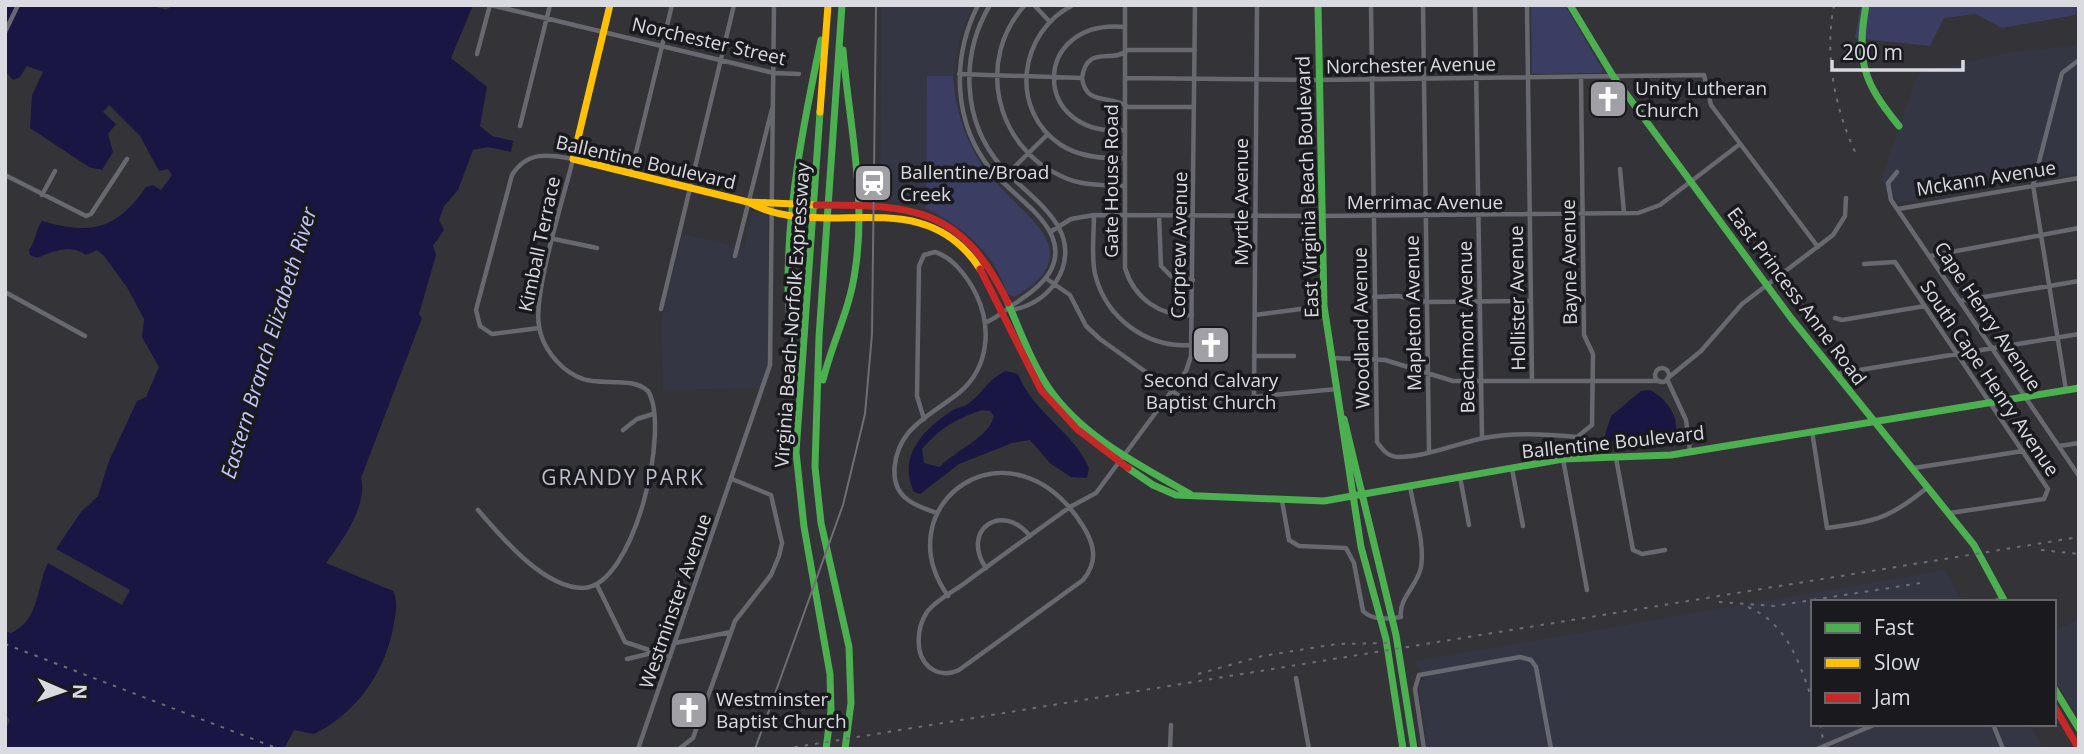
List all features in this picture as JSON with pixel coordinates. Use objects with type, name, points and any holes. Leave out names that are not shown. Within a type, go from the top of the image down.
[{"type":"main road","name":"Kimball Terrace","points":[[573,159],[610,5]]},
{"type":"main road","name":"East Virginia Beach Boulevard","points":[[1318,5],[1324,306],[1353,498],[1398,707],[1403,749]]},
{"type":"main road","name":"East Princess Anne Road","points":[[1570,5],[1613,75],[1834,374],[1914,468],[1982,556],[2004,600]]},
{"type":"main road","points":[[1866,5],[1859,47],[1860,63],[1870,86],[1899,126]]},
{"type":"main road","points":[[796,452],[796,382],[788,285],[792,215],[799,144],[828,8]]},
{"type":"main road","name":"Virginia Beach-Norfolk Expressway","points":[[826,749],[833,675],[823,611],[800,509],[796,452],[828,8]]},
{"type":"main road","points":[[815,452],[823,380],[855,270],[857,162],[846,92],[841,10]]},
{"type":"main road","name":"Virginia Beach-Norfolk Expressway","points":[[841,10],[815,452],[821,523],[849,647],[849,724],[845,749]]},
{"type":"main road","name":"Ballentine Boulevard","points":[[573,159],[773,207],[792,215],[912,218],[951,236],[975,261],[1037,370],[1055,396],[1081,423],[1122,458],[1190,494],[1282,501],[1353,498],[1563,459],[1690,452],[2079,388]]},
{"type":"main road","name":"Ballentine Boulevard","points":[[773,207],[912,210],[948,224],[981,254],[1006,313]]},
{"type":"main road","name":"East Virginia Beach Boulevard","points":[[1341,410],[1355,453],[1389,606],[1414,749]]},
{"type":"main road","points":[[2056,691],[2079,729]]},
{"type":"main road","points":[[2056,709],[2079,749]]},
{"type":"street","points":[[5,32],[18,5]]},
{"type":"street","points":[[477,54],[490,5]]},
{"type":"street","name":"Norchester Street","points":[[490,5],[774,73],[799,74]]},
{"type":"street","points":[[520,126],[550,5]]},
{"type":"street","points":[[631,173],[672,5]]},
{"type":"street","points":[[661,309],[734,5]]},
{"type":"street","name":"Westminster Avenue","points":[[638,749],[770,365],[775,5]]},
{"type":"street","points":[[978,5],[965,36],[959,74],[967,126],[985,161],[1050,232],[1055,258],[1047,279],[1006,313]]},
{"type":"street","points":[[985,323],[1032,305],[1055,284],[1065,258],[1064,242],[1058,226],[1008,173],[981,132],[973,111],[969,76],[974,41],[990,5]]},
{"type":"street","points":[[1026,5],[1005,37],[996,77],[1004,116],[1014,136],[1028,154],[1050,171],[1069,180],[1089,185],[1124,186]]},
{"type":"street","points":[[1034,5],[1049,21]]},
{"type":"street","points":[[1073,5],[1049,21],[1030,50],[1026,77],[1030,104],[1048,134],[1080,154],[1124,158]]},
{"type":"street","name":"Gate House Road","points":[[1125,5],[1124,263],[1133,287],[1156,308],[1170,313],[1192,315]]},
{"type":"street","name":"Corprew Avenue","points":[[1070,507],[1093,546],[1093,562],[1083,580],[959,670],[937,671],[922,659],[918,642],[925,616],[948,596],[1070,507],[1096,493],[1188,367],[1193,279],[1195,5]]},
{"type":"street","name":"Myrtle Avenue","points":[[1254,398],[1257,5]]},
{"type":"street","name":"Woodland Avenue","points":[[1371,5],[1377,442],[1390,455],[1397,457],[1429,452],[1482,438],[1529,434],[1577,437]]},
{"type":"street","name":"Mapleton Avenue","points":[[1423,5],[1429,452]]},
{"type":"street","name":"Beachmont Avenue","points":[[1475,5],[1482,438]]},
{"type":"street","name":"Hollister Avenue","points":[[1528,5],[1532,380]]},
{"type":"street","points":[[1124,130],[1095,129],[1074,120],[1060,103],[1054,77],[1059,55],[1074,37],[1095,28],[1125,27]]},
{"type":"street","points":[[1194,107],[1124,104],[1094,98],[1086,91],[1082,78],[1091,60],[1125,53],[1128,50],[1195,50]]},
{"type":"street","points":[[2066,390],[2034,185],[2062,73],[2079,60]]},
{"type":"street","points":[[959,74],[1082,78]]},
{"type":"street","points":[[1613,75],[1704,75],[1712,105],[1818,247]]},
{"type":"street","name":"Norchester Avenue","points":[[1125,78],[1372,80],[1613,75]]},
{"type":"street","name":"Bayne Avenue","points":[[1577,437],[1587,433],[1592,425],[1594,380],[1593,354],[1584,335],[1581,77]]},
{"type":"street","points":[[736,256],[774,105]]},
{"type":"street","points":[[1001,180],[1048,134]]},
{"type":"street","name":"Merrimac Avenue","points":[[1050,232],[1071,219],[1094,215],[1478,216],[1624,213],[1653,209],[1740,144]]},
{"type":"street","name":"Ballentine Boulevard","points":[[539,328],[492,334],[480,326],[476,310],[512,175],[517,167],[538,155],[573,159]]},
{"type":"street","points":[[5,174],[86,216],[91,214],[127,159]]},
{"type":"street","name":"Kimball Terrace","points":[[573,159],[540,299],[539,328],[551,354],[569,372],[590,381],[640,386],[651,395],[653,414],[652,470],[645,495],[623,557],[608,577],[597,585]]},
{"type":"street","points":[[1620,169],[1624,213]]},
{"type":"street","points":[[42,195],[55,171]]},
{"type":"street","name":"Cape Henry Avenue","points":[[1897,172],[1889,179],[1887,188],[1898,209],[2079,476]]},
{"type":"street","name":"Mckann Avenue","points":[[1898,209],[2079,178]]},
{"type":"street","points":[[1331,358],[1374,358],[1453,381],[1660,381],[1701,351],[1735,309],[1818,247],[1842,223],[1846,198]]},
{"type":"street","points":[[1094,215],[1096,275],[1112,310],[1126,324],[1152,340],[1191,345]]},
{"type":"street","points":[[1158,215],[1161,266],[1177,279],[1193,279]]},
{"type":"street","points":[[1930,256],[2079,229]]},
{"type":"street","points":[[554,239],[597,248]]},
{"type":"street","points":[[924,419],[918,396],[919,266],[928,253],[942,255],[967,279],[980,304],[985,323],[986,345],[977,370],[959,392],[924,419],[900,445],[895,474],[899,489],[907,499],[937,513]]},
{"type":"street","name":"South Cape Henry Avenue","points":[[1864,264],[1891,260],[1904,275],[2048,489],[2047,497],[2036,500],[1950,513]]},
{"type":"street","points":[[1047,279],[1070,295],[1086,326],[1100,340],[1171,392],[1194,404],[1337,389]]},
{"type":"street","points":[[1960,301],[2079,281]]},
{"type":"street","points":[[5,292],[85,336]]},
{"type":"street","points":[[1374,297],[1398,296],[1427,302],[1531,301]]},
{"type":"street","points":[[1255,315],[1324,306]]},
{"type":"street","points":[[1835,318],[1842,320],[1926,306]]},
{"type":"street","points":[[1834,374],[2079,334]]},
{"type":"street","points":[[1254,356],[1294,356]]},
{"type":"street","points":[[1641,379],[1681,366]]},
{"type":"street","points":[[1665,369],[1672,394],[1686,420],[1690,452]]},
{"type":"street","points":[[1656,372],[1672,394]]},
{"type":"street","points":[[623,430],[636,419],[653,414]]},
{"type":"street","points":[[1812,431],[1827,528],[1873,522],[1899,512],[1929,487]]},
{"type":"street","points":[[2059,446],[2079,443]]},
{"type":"street","points":[[1914,468],[2023,451]]},
{"type":"street","points":[[1616,458],[1633,550],[1642,554],[1665,550]]},
{"type":"street","points":[[1563,459],[1587,590]]},
{"type":"street","points":[[1511,468],[1523,526]]},
{"type":"street","points":[[948,596],[934,572],[930,552],[932,528],[937,513],[962,486],[986,474],[1004,472],[1041,482],[1070,507]]},
{"type":"street","points":[[1460,477],[1469,525]]},
{"type":"street","points":[[679,749],[693,738],[731,632],[739,615],[771,575],[782,543],[768,493],[732,479]]},
{"type":"street","points":[[1282,501],[1289,540],[1298,546],[1346,548],[1354,563],[1363,611],[1374,617],[1401,617],[1401,608],[1418,579],[1421,562],[1410,486]]},
{"type":"street","points":[[478,510],[510,547],[543,572],[569,586],[597,585],[625,642],[670,657]]},
{"type":"street","points":[[986,568],[977,547],[980,533],[987,525],[1000,520],[1010,521],[1030,536]]},
{"type":"street","points":[[675,643],[731,632]]},
{"type":"street","points":[[627,659],[653,652]]},
{"type":"street","points":[[1424,749],[1415,689],[1417,678],[1422,673],[1524,657],[1536,667],[1550,749]]},
{"type":"street","points":[[1296,678],[1308,749]]},
{"type":"street","points":[[1406,691],[1415,689]]},
{"type":"street","points":[[1170,749],[1171,725]]},
{"type":"street","points":[[1818,749],[1871,726]]},
{"type":"street","points":[[1994,726],[2003,749]]},
{"type":"shaded area","points":[[882,5],[973,5],[961,33],[954,66],[954,93],[963,129],[981,165],[1042,230],[1049,246],[1050,259],[1044,275],[1033,287],[1014,297],[987,254],[958,225],[914,204],[880,201]]},
{"type":"shaded area","points":[[1531,5],[1565,5],[1603,70],[1602,73],[1532,74]]},
{"type":"shaded area","points":[[1861,5],[2079,5],[2075,15],[2002,28],[1975,14],[1944,18],[1930,46],[1855,38]]},
{"type":"shaded area","points":[[2079,45],[2079,174],[1898,203],[1881,180],[1918,73],[2012,52]]},
{"type":"shaded area","points":[[927,76],[953,76],[966,135],[983,167],[1042,231],[1049,247],[1049,263],[1038,279],[1014,297],[1007,294],[994,266],[976,242],[926,208]]},
{"type":"shaded area","points":[[753,210],[768,215],[769,358],[765,377],[759,388],[663,390],[661,323],[682,234],[744,248]]},
{"type":"shaded area","points":[[1945,570],[1962,600],[1811,600],[1811,726],[2031,726],[2043,749],[1428,749],[1419,687],[1425,678],[1415,661]]},
{"type":"shaded area","points":[[2079,619],[2079,717],[2056,682],[2056,630]]},
{"type":"water","name":"Eastern Branch Elizabeth River","points":[[5,5],[151,5],[166,10],[174,5],[473,5],[451,58],[487,87],[480,126],[492,136],[513,141],[511,152],[488,147],[473,150],[458,190],[444,206],[439,220],[444,230],[433,246],[436,255],[419,314],[422,318],[361,478],[361,500],[357,511],[346,534],[326,563],[393,591],[396,607],[390,641],[377,673],[357,702],[330,725],[314,734],[294,730],[284,749],[5,749],[5,729],[10,721],[5,712],[5,631],[11,633],[27,620],[36,602],[48,563],[122,605],[130,590],[56,549],[81,512],[98,496],[109,461],[137,401],[146,397],[159,367],[142,337],[144,319],[128,289],[104,256],[97,250],[86,255],[68,249],[37,258],[30,255],[29,250],[42,221],[75,228],[102,225],[124,212],[146,187],[153,185],[161,190],[172,175],[168,169],[159,171],[140,136],[109,105],[103,112],[116,124],[108,134],[113,152],[102,170],[89,167],[30,128],[32,95],[43,72],[27,66],[20,77],[13,80],[5,71]]},
{"type":"water","points":[[1006,371],[1018,374],[1034,400],[1082,455],[1089,468],[1087,478],[1071,477],[1050,463],[1030,440],[1012,443],[959,464],[920,494],[914,492],[909,467],[916,444],[933,425],[967,404]],"holes":[[[990,411],[994,416],[991,424],[979,437],[940,467],[924,463],[922,449],[942,430],[973,413]]]},
{"type":"water","points":[[1649,390],[1667,403],[1675,418],[1675,432],[1671,438],[1611,441],[1605,435],[1611,416],[1641,391]]},
{"type":"tram line","points":[[755,749],[843,505],[865,414],[872,334],[876,5]]},
{"type":"railway","points":[[1834,5],[1831,63],[1837,101],[1857,156]]},
{"type":"railway","points":[[784,749],[2079,537]]},
{"type":"railway","points":[[2041,550],[2079,554]]},
{"type":"railway","points":[[1812,600],[1927,582]]},
{"type":"railway","points":[[1719,602],[1774,606],[1811,600]]},
{"type":"railway","points":[[1748,607],[1762,615],[1783,635],[1797,660],[1811,697]]},
{"type":"railway","points":[[1198,674],[1262,656],[1337,644],[1387,643]]},
{"type":"railway","points":[[5,644],[279,749]]},
{"type":"railway","points":[[1820,726],[1825,749]]},
{"type":"traffic: fast","points":[[842,5],[819,337],[815,467],[821,523],[849,647],[851,703],[845,749]]},
{"type":"traffic: fast","points":[[1318,5],[1324,306],[1361,547],[1386,639],[1403,749]]},
{"type":"traffic: fast","points":[[1570,5],[1613,76],[1791,318],[1974,545],[2004,600]]},
{"type":"traffic: fast","points":[[1866,5],[1862,41],[1865,70],[1877,96],[1899,126]]},
{"type":"traffic: fast","points":[[796,380],[788,296],[791,222],[803,131],[821,40]]},
{"type":"traffic: fast","points":[[823,380],[849,299],[858,244],[856,160],[843,50]]},
{"type":"traffic: fast","points":[[820,112],[796,452],[804,527],[830,674],[831,711],[826,749]]},
{"type":"traffic: fast","points":[[1008,303],[1036,367],[1061,404],[1112,448],[1190,494]]},
{"type":"traffic: fast","points":[[1128,468],[1153,485],[1176,495],[1324,501],[1563,459],[1671,455],[2079,388]]},
{"type":"traffic: fast","points":[[1344,419],[1396,635],[1414,749]]},
{"type":"traffic: fast","points":[[2056,691],[2079,729]]},
{"type":"traffic: slow","points":[[610,5],[573,159],[748,202],[816,205]]},
{"type":"traffic: slow","points":[[820,112],[828,5]]},
{"type":"traffic: slow","points":[[748,202],[777,213],[808,218],[901,219],[930,226],[956,242],[980,269]]},
{"type":"traffic: jam","points":[[816,205],[881,207],[931,218],[953,230],[972,247],[991,271],[1008,303]]},
{"type":"traffic: jam","points":[[980,269],[1041,390],[1077,429],[1128,468]]},
{"type":"traffic: jam","points":[[2056,709],[2079,749]]},
{"type":"place","name":"Unity Lutheran Church","points":[[1608,99]]},
{"type":"place","name":"Ballentine/Broad Creek","points":[[873,183]]},
{"type":"place","name":"Second Calvary Baptist Church","points":[[1211,345]]},
{"type":"place","name":"Westminster Baptist Church","points":[[689,710]]},
{"type":"district","name":"GRANDY PARK","points":[[623,478]]}]
